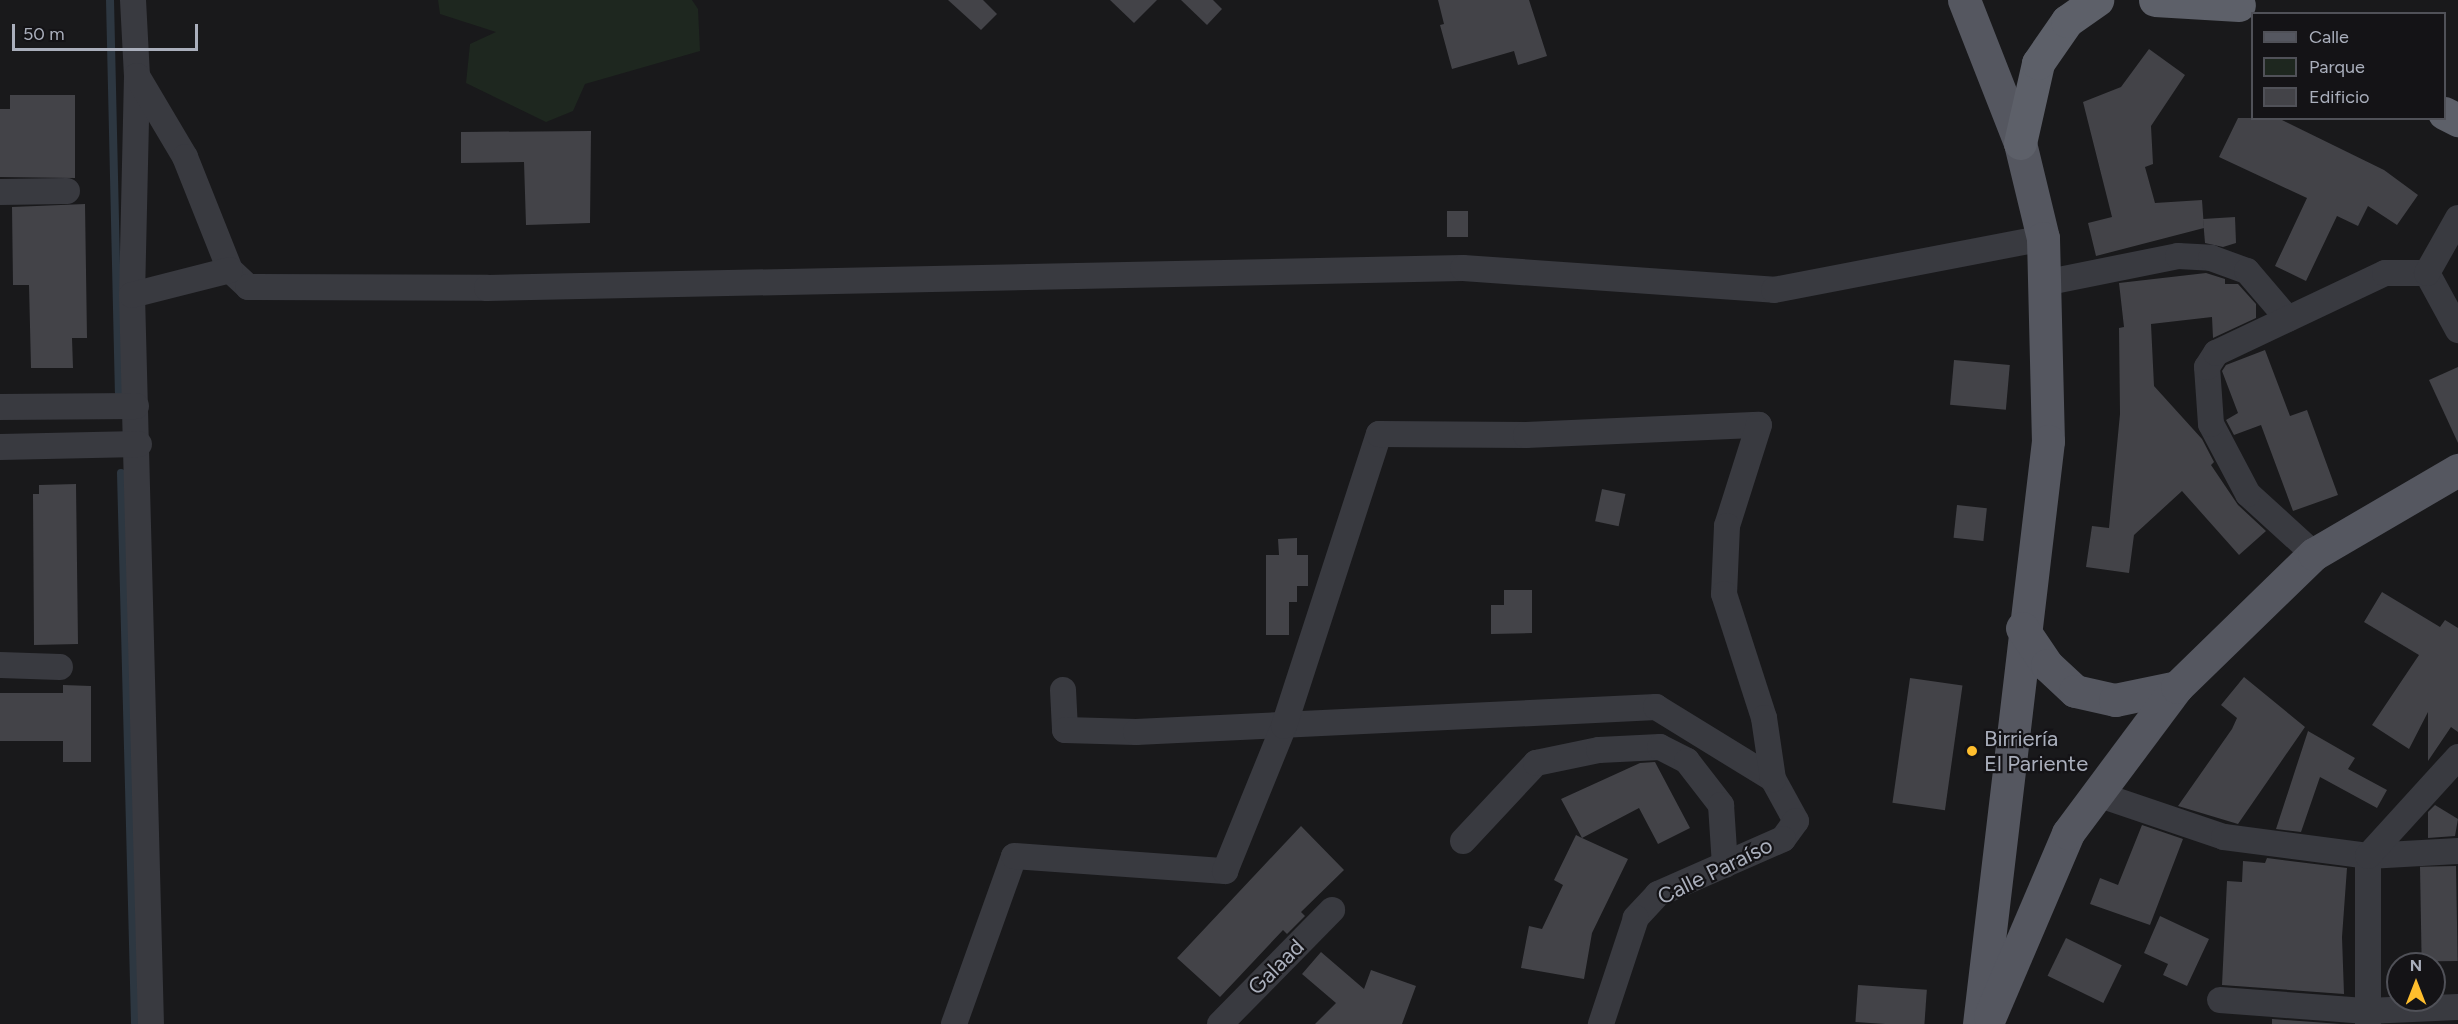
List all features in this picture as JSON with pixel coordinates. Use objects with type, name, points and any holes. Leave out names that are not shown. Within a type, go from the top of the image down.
[{"type":"highway","points":[[2020,143],[2038,63],[2067,21],[2097,0]]},
{"type":"highway","points":[[2155,0],[2241,6]]},
{"type":"main road","points":[[1964,0],[2020,143],[2043,238],[2048,441],[2022,628],[1979,1024]]},
{"type":"main road","points":[[1986,1024],[2068,833],[2177,687],[2314,554],[2452,479]]},
{"type":"main road","points":[[2022,628],[2047,665],[2075,691],[2115,700],[2177,687]]},
{"type":"street","points":[[133,0],[136,76],[132,295],[139,444],[151,1024]]},
{"type":"street","points":[[136,76],[185,157],[230,270],[248,287],[283,289],[1463,268],[1774,290],[2043,238]]},
{"type":"street","points":[[0,192],[67,191]]},
{"type":"street","points":[[2427,273],[2458,218]]},
{"type":"street","points":[[2044,283],[2178,256],[2211,258],[2247,271],[2288,319]]},
{"type":"street","points":[[132,295],[230,270]]},
{"type":"street","points":[[2314,554],[2247,494],[2211,424],[2207,367],[2216,354],[2385,273],[2427,273]]},
{"type":"street","points":[[2427,273],[2458,330]]},
{"type":"street","points":[[0,407],[136,406]]},
{"type":"street","points":[[954,1024],[1014,856],[1225,871],[1284,726],[1379,434],[1526,435],[1759,425],[1727,526],[1724,594],[1764,718],[1773,779]]},
{"type":"street","points":[[0,447],[139,444]]},
{"type":"street","points":[[0,665],[60,667]]},
{"type":"street","points":[[1063,690],[1065,730],[1284,726],[1656,707],[1773,779]]},
{"type":"street","points":[[1462,841],[1536,763],[1599,750],[1660,747],[1687,761],[1721,805],[1725,865]]},
{"type":"street","points":[[2368,1017],[2368,856],[2458,757]]},
{"type":"street","name":"Calle Paraíso","points":[[1601,1024],[1636,918],[1658,894],[1783,839],[1796,821],[1773,779]]},
{"type":"street","points":[[2097,794],[2224,837],[2368,856],[2458,851]]},
{"type":"street","name":"Galaad","points":[[1224,1023],[1332,910]]},
{"type":"street","points":[[2220,1000],[2368,1017],[2458,1007]]},
{"type":"green space","points":[[438,0],[692,0],[698,9],[700,51],[585,84],[573,111],[546,122],[466,83],[470,44],[496,32],[440,14]]},
{"type":"building","points":[[948,0],[983,0],[997,14],[981,30]]},
{"type":"building","points":[[1110,0],[1157,0],[1134,23]]},
{"type":"building","points":[[1181,0],[1213,0],[1222,9],[1207,25]]},
{"type":"building","points":[[1438,0],[1529,0],[1547,56],[1518,65],[1514,51],[1452,69],[1440,25],[1444,24]]},
{"type":"building","points":[[2149,49],[2185,75],[2151,126],[2153,164],[2145,167],[2155,203],[2202,200],[2204,228],[2096,256],[2088,223],[2112,217],[2083,102],[2121,87]]},
{"type":"building","points":[[10,95],[75,95],[75,178],[0,177],[0,109],[10,109]]},
{"type":"building","points":[[2238,118],[2282,120],[2384,170],[2418,195],[2397,225],[2368,206],[2358,226],[2337,216],[2306,281],[2275,266],[2307,198],[2219,157]]},
{"type":"building","points":[[591,131],[590,223],[526,225],[524,162],[461,163],[461,132]]},
{"type":"building","points":[[85,204],[87,338],[72,338],[73,368],[31,368],[29,285],[13,285],[12,207]]},
{"type":"building","points":[[1447,211],[1468,211],[1468,237],[1447,237]]},
{"type":"building","points":[[2235,217],[2236,243],[2223,247],[2205,243],[2203,219]]},
{"type":"building","points":[[2206,273],[2225,279],[2225,284],[2238,284],[2256,304],[2256,318],[2213,338],[2212,317],[2151,324],[2154,386],[2202,439],[2214,462],[2211,465],[2238,505],[2266,531],[2239,555],[2182,491],[2134,535],[2129,573],[2086,567],[2092,526],[2109,528],[2120,414],[2119,328],[2124,327],[2119,283]]},
{"type":"building","points":[[2265,350],[2290,416],[2307,410],[2338,495],[2293,511],[2261,425],[2234,435],[2226,420],[2238,413],[2222,371],[2226,365]]},
{"type":"building","points":[[1954,360],[2010,365],[2006,410],[1950,405]]},
{"type":"building","points":[[2458,367],[2458,443],[2429,380]]},
{"type":"building","points":[[76,484],[78,644],[34,645],[33,494],[39,494],[39,485]]},
{"type":"building","points":[[1602,489],[1625,494],[1619,526],[1595,521]]},
{"type":"building","points":[[1957,505],[1987,508],[1983,541],[1954,538]]},
{"type":"building","points":[[1297,538],[1297,555],[1308,555],[1308,586],[1297,586],[1297,602],[1289,602],[1289,635],[1266,635],[1266,555],[1279,555],[1278,539]]},
{"type":"building","points":[[1504,590],[1532,590],[1532,633],[1491,634],[1491,605],[1504,605]]},
{"type":"building","points":[[2382,592],[2440,627],[2445,620],[2458,628],[2458,732],[2451,727],[2428,761],[2428,712],[2409,749],[2372,725],[2419,655],[2364,622]]},
{"type":"building","points":[[2244,677],[2305,727],[2238,824],[2178,806],[2232,729],[2237,718],[2221,705]]},
{"type":"building","points":[[1910,678],[1962,685],[1945,810],[1892,803]]},
{"type":"building","points":[[63,685],[91,686],[91,762],[63,762],[63,741],[0,741],[0,693],[63,693]]},
{"type":"building","points":[[2308,731],[2355,758],[2348,769],[2387,790],[2377,808],[2320,777],[2301,832],[2276,829]]},
{"type":"building","points":[[1655,762],[1690,828],[1658,844],[1639,808],[1582,838],[1561,799],[1640,763]]},
{"type":"building","points":[[2435,805],[2458,819],[2455,836],[2428,838],[2428,812]]},
{"type":"building","points":[[2142,825],[2183,839],[2150,925],[2090,904],[2100,878],[2118,885]]},
{"type":"building","points":[[1301,826],[1344,870],[1301,912],[1305,916],[1287,934],[1283,930],[1220,997],[1177,958]]},
{"type":"building","points":[[1576,835],[1628,859],[1592,933],[1584,979],[1521,968],[1529,926],[1542,929],[1563,885],[1554,880]]},
{"type":"building","points":[[2267,858],[2347,868],[2342,937],[2344,994],[2222,985],[2227,881],[2242,882],[2243,861],[2265,863]]},
{"type":"building","points":[[2456,866],[2458,961],[2446,961],[2446,952],[2421,952],[2420,867]]},
{"type":"building","points":[[2160,916],[2209,939],[2187,986],[2163,975],[2168,964],[2144,953]]},
{"type":"building","points":[[2066,938],[2122,965],[2103,1003],[2048,976]]},
{"type":"building","points":[[1321,952],[1364,989],[1371,970],[1416,986],[1402,1024],[1315,1024],[1336,1003],[1302,974]]},
{"type":"building","points":[[1858,985],[1927,990],[1924,1024],[1855,1022]]},
{"type":"building","points":[[2272,1019],[2341,1024],[2272,1024]]},
{"type":"waterway","points":[[110,0],[119,392]]},
{"type":"waterway","points":[[121,473],[135,1024]]},
{"type":"place","name":"Birriería El Pariente","points":[[1972,751]]}]
